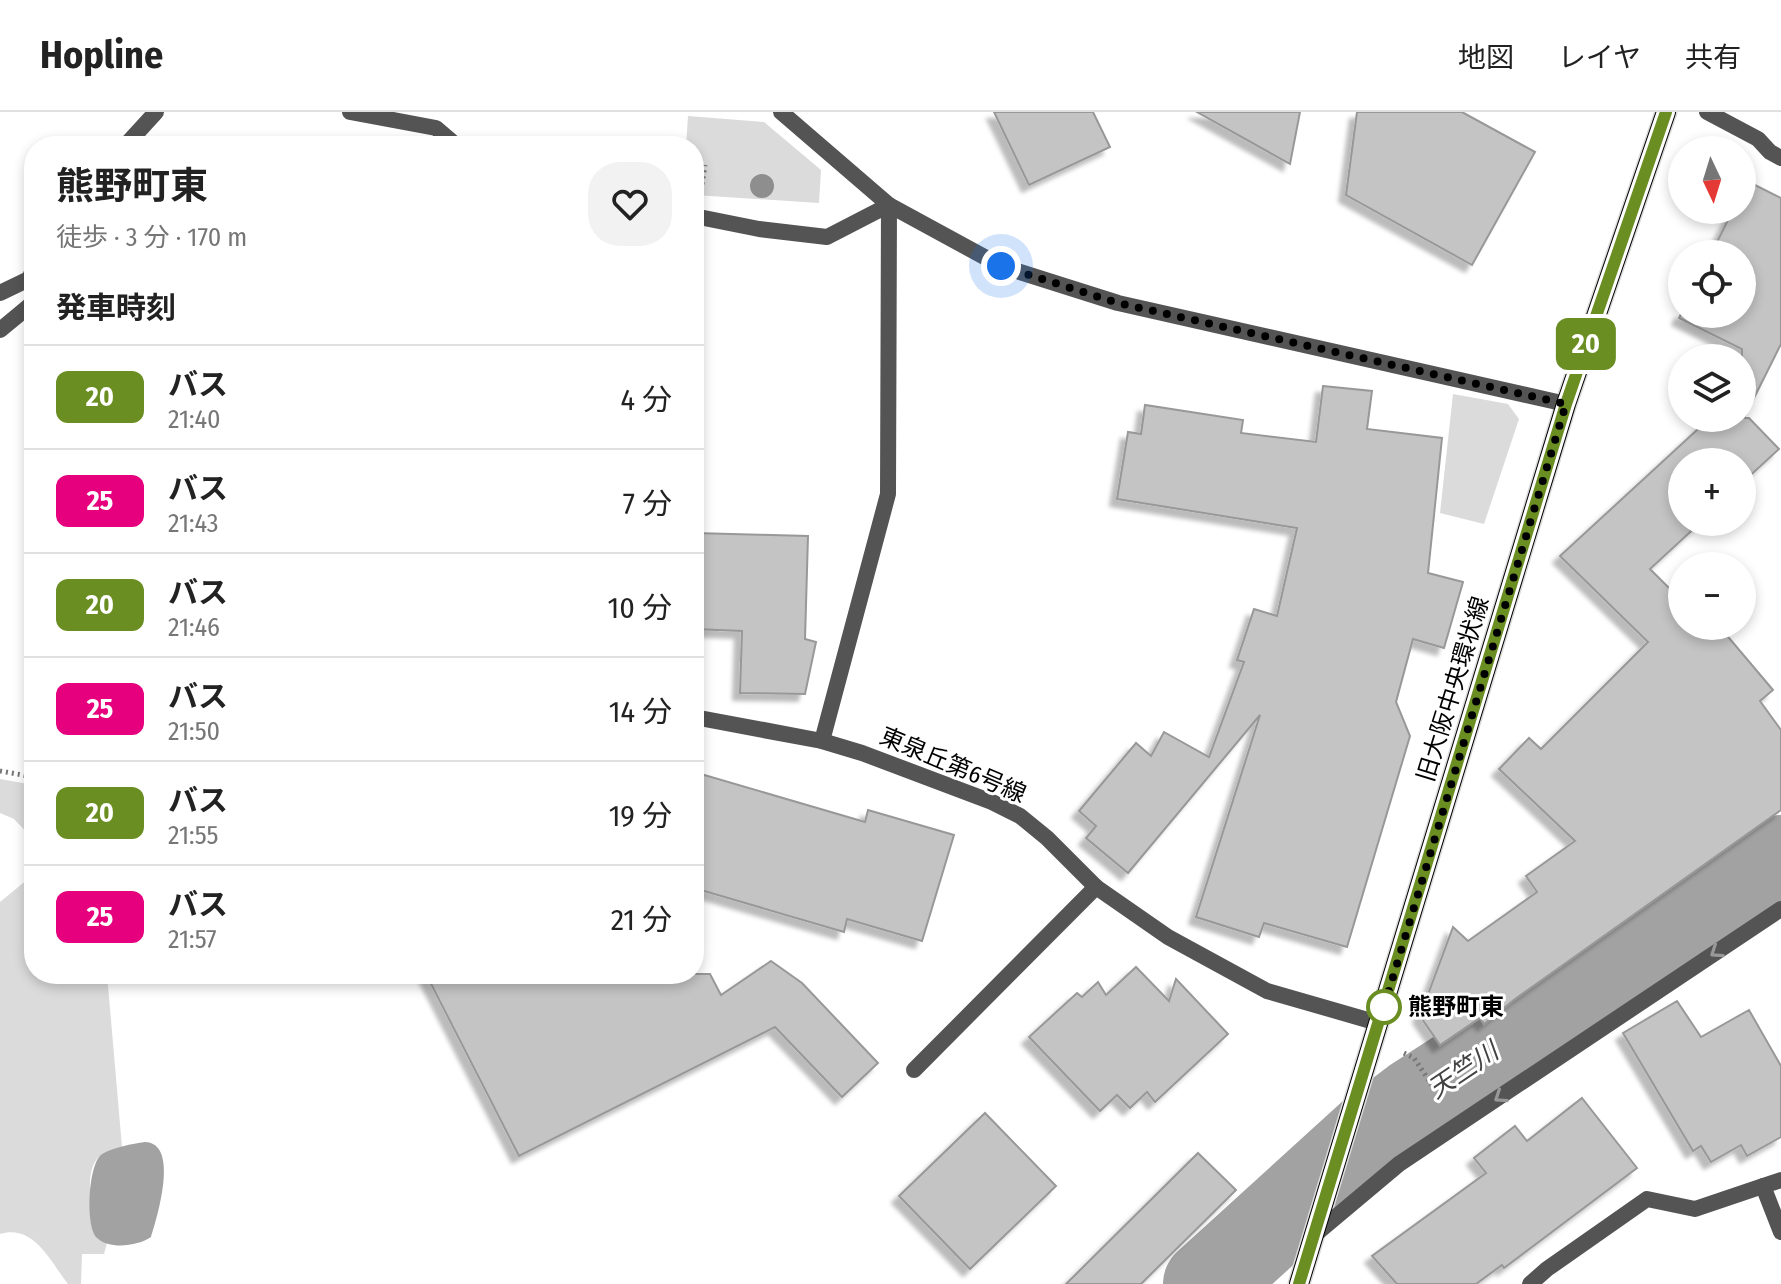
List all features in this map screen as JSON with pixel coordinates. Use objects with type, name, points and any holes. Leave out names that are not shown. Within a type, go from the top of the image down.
[{"type":"main road","name":"旧大阪中央環状線","points":[[1299,1284],[1566,404],[1666,112]]},
{"type":"street","points":[[134,136],[156,112]]},
{"type":"street","points":[[350,112],[436,128],[445,136]]},
{"type":"street","points":[[781,112],[889,205],[1001,266],[1118,303],[1566,404]]},
{"type":"street","points":[[1707,112],[1758,139],[1781,158]]},
{"type":"street","points":[[704,218],[759,229],[827,237],[889,205]]},
{"type":"street","points":[[822,741],[888,494],[889,205]]},
{"type":"street","points":[[0,293],[24,281]]},
{"type":"street","points":[[0,330],[24,310]]},
{"type":"street","name":"東泉丘第6号線","points":[[704,719],[822,741],[992,802],[1020,816],[1096,887],[1168,937],[1267,991],[1378,1023]]},
{"type":"street","points":[[914,1070],[1096,887]]},
{"type":"street","points":[[1312,1237],[1399,1164],[1781,909]]},
{"type":"street","points":[[1530,1284],[1647,1199],[1695,1209],[1781,1180]]},
{"type":"street","points":[[1763,1186],[1781,1232]]},
{"type":"path","points":[[0,771],[24,775]]},
{"type":"path","points":[[1426,1073],[1447,1109]]},
{"type":"shaded area","points":[[688,116],[764,122],[821,170],[819,203],[704,196],[704,136],[687,136]]},
{"type":"shaded area","points":[[1453,394],[1508,404],[1519,419],[1484,524],[1440,513]]},
{"type":"shaded area","points":[[0,779],[24,783],[24,830],[14,819],[0,813]]},
{"type":"shaded area","points":[[24,882],[24,984],[108,984],[122,1147],[102,1154],[95,1161],[92,1171],[90,1193],[97,1238],[107,1243],[104,1254],[82,1254],[81,1284],[68,1284],[48,1255],[32,1239],[12,1232],[0,1234],[0,902]]},
{"type":"shaded area","points":[[145,1142],[156,1146],[162,1155],[164,1167],[161,1199],[151,1237],[124,1245],[103,1242],[93,1232],[90,1209],[91,1182],[97,1160],[112,1149]]},
{"type":"building","points":[[994,112],[1093,112],[1110,147],[1029,185]]},
{"type":"building","points":[[1197,112],[1300,112],[1290,164]]},
{"type":"building","points":[[1357,112],[1462,112],[1535,152],[1472,265],[1346,195]]},
{"type":"building","points":[[1756,186],[1781,198],[1781,344],[1756,394],[1756,344],[1732,344],[1699,328],[1756,328],[1756,240],[1718,240],[1726,224],[1756,224]]},
{"type":"building","points":[[1323,386],[1372,391],[1367,429],[1442,438],[1428,573],[1463,582],[1444,648],[1413,639],[1396,702],[1410,736],[1347,947],[1264,923],[1259,937],[1196,917],[1260,715],[1128,873],[1086,838],[1096,826],[1079,811],[1136,743],[1151,756],[1164,732],[1209,757],[1244,662],[1237,660],[1254,609],[1277,616],[1297,528],[1117,499],[1128,432],[1141,434],[1145,405],[1243,420],[1241,433],[1316,442]]},
{"type":"building","points":[[1756,425],[1779,449],[1756,470],[1756,448],[1677,448],[1695,432],[1756,432]]},
{"type":"building","points":[[1668,457],[1668,536],[1686,536],[1650,569],[1668,587],[1668,640],[1731,640],[1773,690],[1760,701],[1781,730],[1781,810],[1484,1024],[1480,1018],[1440,1045],[1420,1016],[1453,927],[1468,941],[1537,892],[1526,876],[1575,841],[1499,769],[1529,738],[1541,749],[1648,642],[1560,556]]},
{"type":"building","points":[[704,533],[808,536],[805,639],[816,642],[805,694],[740,693],[742,631],[704,629]]},
{"type":"building","points":[[704,775],[865,822],[868,810],[954,835],[922,941],[847,919],[844,932],[704,891]]},
{"type":"building","points":[[771,961],[802,983],[878,1063],[842,1097],[775,1027],[519,1156],[431,984],[704,984],[704,974],[710,974],[721,995]]},
{"type":"building","points":[[1136,967],[1169,1001],[1176,979],[1228,1034],[1155,1102],[1147,1092],[1130,1108],[1117,1095],[1100,1111],[1029,1037],[1077,993],[1082,997],[1098,982],[1106,995]]},
{"type":"building","points":[[1677,1001],[1701,1037],[1749,1010],[1781,1066],[1781,1137],[1747,1156],[1741,1145],[1711,1162],[1701,1146],[1693,1151],[1623,1033]]},
{"type":"building","points":[[1582,1098],[1637,1168],[1504,1268],[1502,1265],[1476,1284],[1397,1284],[1372,1256],[1486,1173],[1474,1158],[1515,1126],[1527,1141]]},
{"type":"building","points":[[985,1113],[1056,1186],[970,1269],[899,1196]]},
{"type":"building","points":[[1198,1153],[1236,1190],[1141,1284],[1066,1284]]},
{"type":"waterway","name":"天竺川","points":[[1207,1284],[1373,1133],[1414,1102],[1638,957],[1781,859]]},
{"type":"bus line","name":"20","points":[[1299,1284],[1566,404],[1666,112]]},
{"type":"place","name":"熊野町東","points":[[1384,1007]]},
{"type":"route","points":[[1001,266],[1118,303],[1566,404],[1384,1007]]}]
